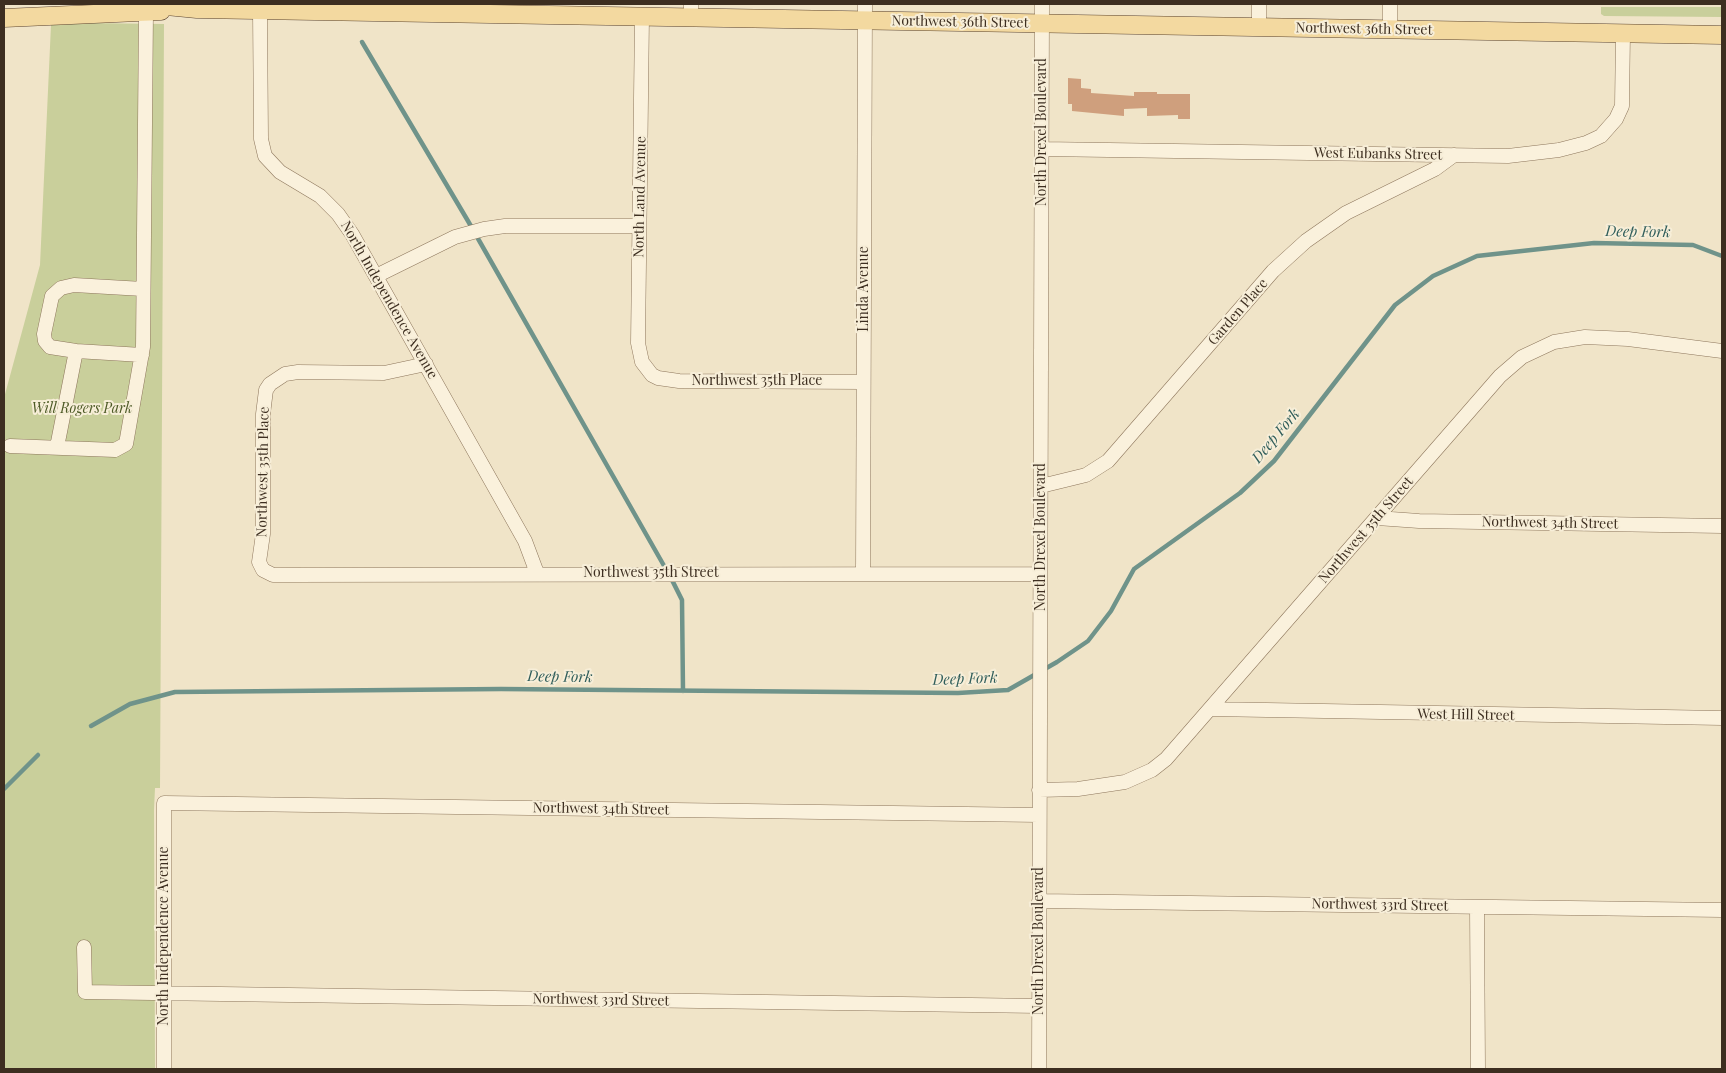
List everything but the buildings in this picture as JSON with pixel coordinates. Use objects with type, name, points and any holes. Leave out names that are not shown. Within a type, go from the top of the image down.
[{"type":"main road","name":"Northwest 36th Street","points":[[4,18],[146,8],[260,10],[438,8],[642,16],[691,10],[865,12],[1042,23],[1722,35]]},
{"type":"street","name":"North Drexel Boulevard","points":[[1039,1069],[1042,4]]},
{"type":"street","points":[[1259,4],[1259,27]]},
{"type":"street","points":[[1390,4],[1390,29]]},
{"type":"street","points":[[10,446],[115,450],[126,444],[142,355],[146,8]]},
{"type":"street","name":"North Independence Avenue","points":[[260,10],[261,139],[265,156],[280,172],[320,196],[338,214],[352,234],[525,542],[537,574]]},
{"type":"street","name":"Linda Avenue","points":[[863,574],[865,12]]},
{"type":"street","name":"North Land Avenue","points":[[642,16],[639,226],[640,355],[652,375]]},
{"type":"street","name":"West Eubanks Street","points":[[1042,149],[1454,156],[1535,154],[1586,143],[1601,136],[1616,119],[1622,106],[1623,33]]},
{"type":"street","name":"Garden Place","points":[[1041,486],[1086,475],[1108,461],[1274,271],[1306,241],[1346,213],[1435,169],[1454,156]]},
{"type":"street","points":[[376,276],[458,236],[484,229],[515,226],[639,226]]},
{"type":"street","points":[[142,355],[76,351],[50,347],[45,341],[44,334],[52,296],[61,288],[74,285],[143,288]]},
{"type":"street","name":"Northwest 35th Street","points":[[1039,790],[1102,787],[1140,776],[1166,759],[1511,365],[1535,350],[1554,342],[1585,337],[1628,339],[1722,351]]},
{"type":"street","points":[[57,447],[76,351]]},
{"type":"street","name":"Northwest 35th Place","points":[[263,570],[259,562],[263,534],[263,414],[266,390],[270,384],[285,374],[298,372],[384,373],[426,364]]},
{"type":"street","name":"Northwest 35th Place","points":[[652,375],[658,378],[679,381],[863,382]]},
{"type":"street","name":"Northwest 34th Street","points":[[1377,518],[1419,521],[1722,526]]},
{"type":"street","name":"Northwest 35th Street","points":[[263,570],[273,575],[1040,574]]},
{"type":"street","name":"West Hill Street","points":[[1210,709],[1722,718]]},
{"type":"street","name":"North Independence Avenue","points":[[164,804],[164,1069]]},
{"type":"street","name":"Northwest 34th Street","points":[[164,804],[1039,815]]},
{"type":"street","name":"Northwest 33rd Street","points":[[1039,901],[1722,910]]},
{"type":"street","points":[[1477,907],[1478,1069]]},
{"type":"street","name":"Northwest 33rd Street","points":[[84,947],[85,992],[1039,1006]]},
{"type":"green space","points":[[1601,7],[1722,7],[1722,17],[1604,16],[1601,14]]},
{"type":"green space","name":"Will Rogers Park","points":[[85,23],[164,24],[160,788],[155,788],[154,810],[155,1069],[4,1069],[4,398],[40,265],[51,25]]},
{"type":"waterway","points":[[362,42],[468,221],[667,571]]},
{"type":"waterway","name":"Deep Fork","points":[[91,726],[130,704],[175,692],[501,689],[958,693],[1008,690],[1057,662],[1088,641],[1111,611],[1134,569],[1240,493],[1274,461],[1395,305],[1433,276],[1477,256],[1594,243],[1693,245],[1722,256]]},
{"type":"waterway","points":[[671,578],[682,600],[683,691]]},
{"type":"waterway","name":"Deep Fork","points":[[4,789],[38,755]]}]
